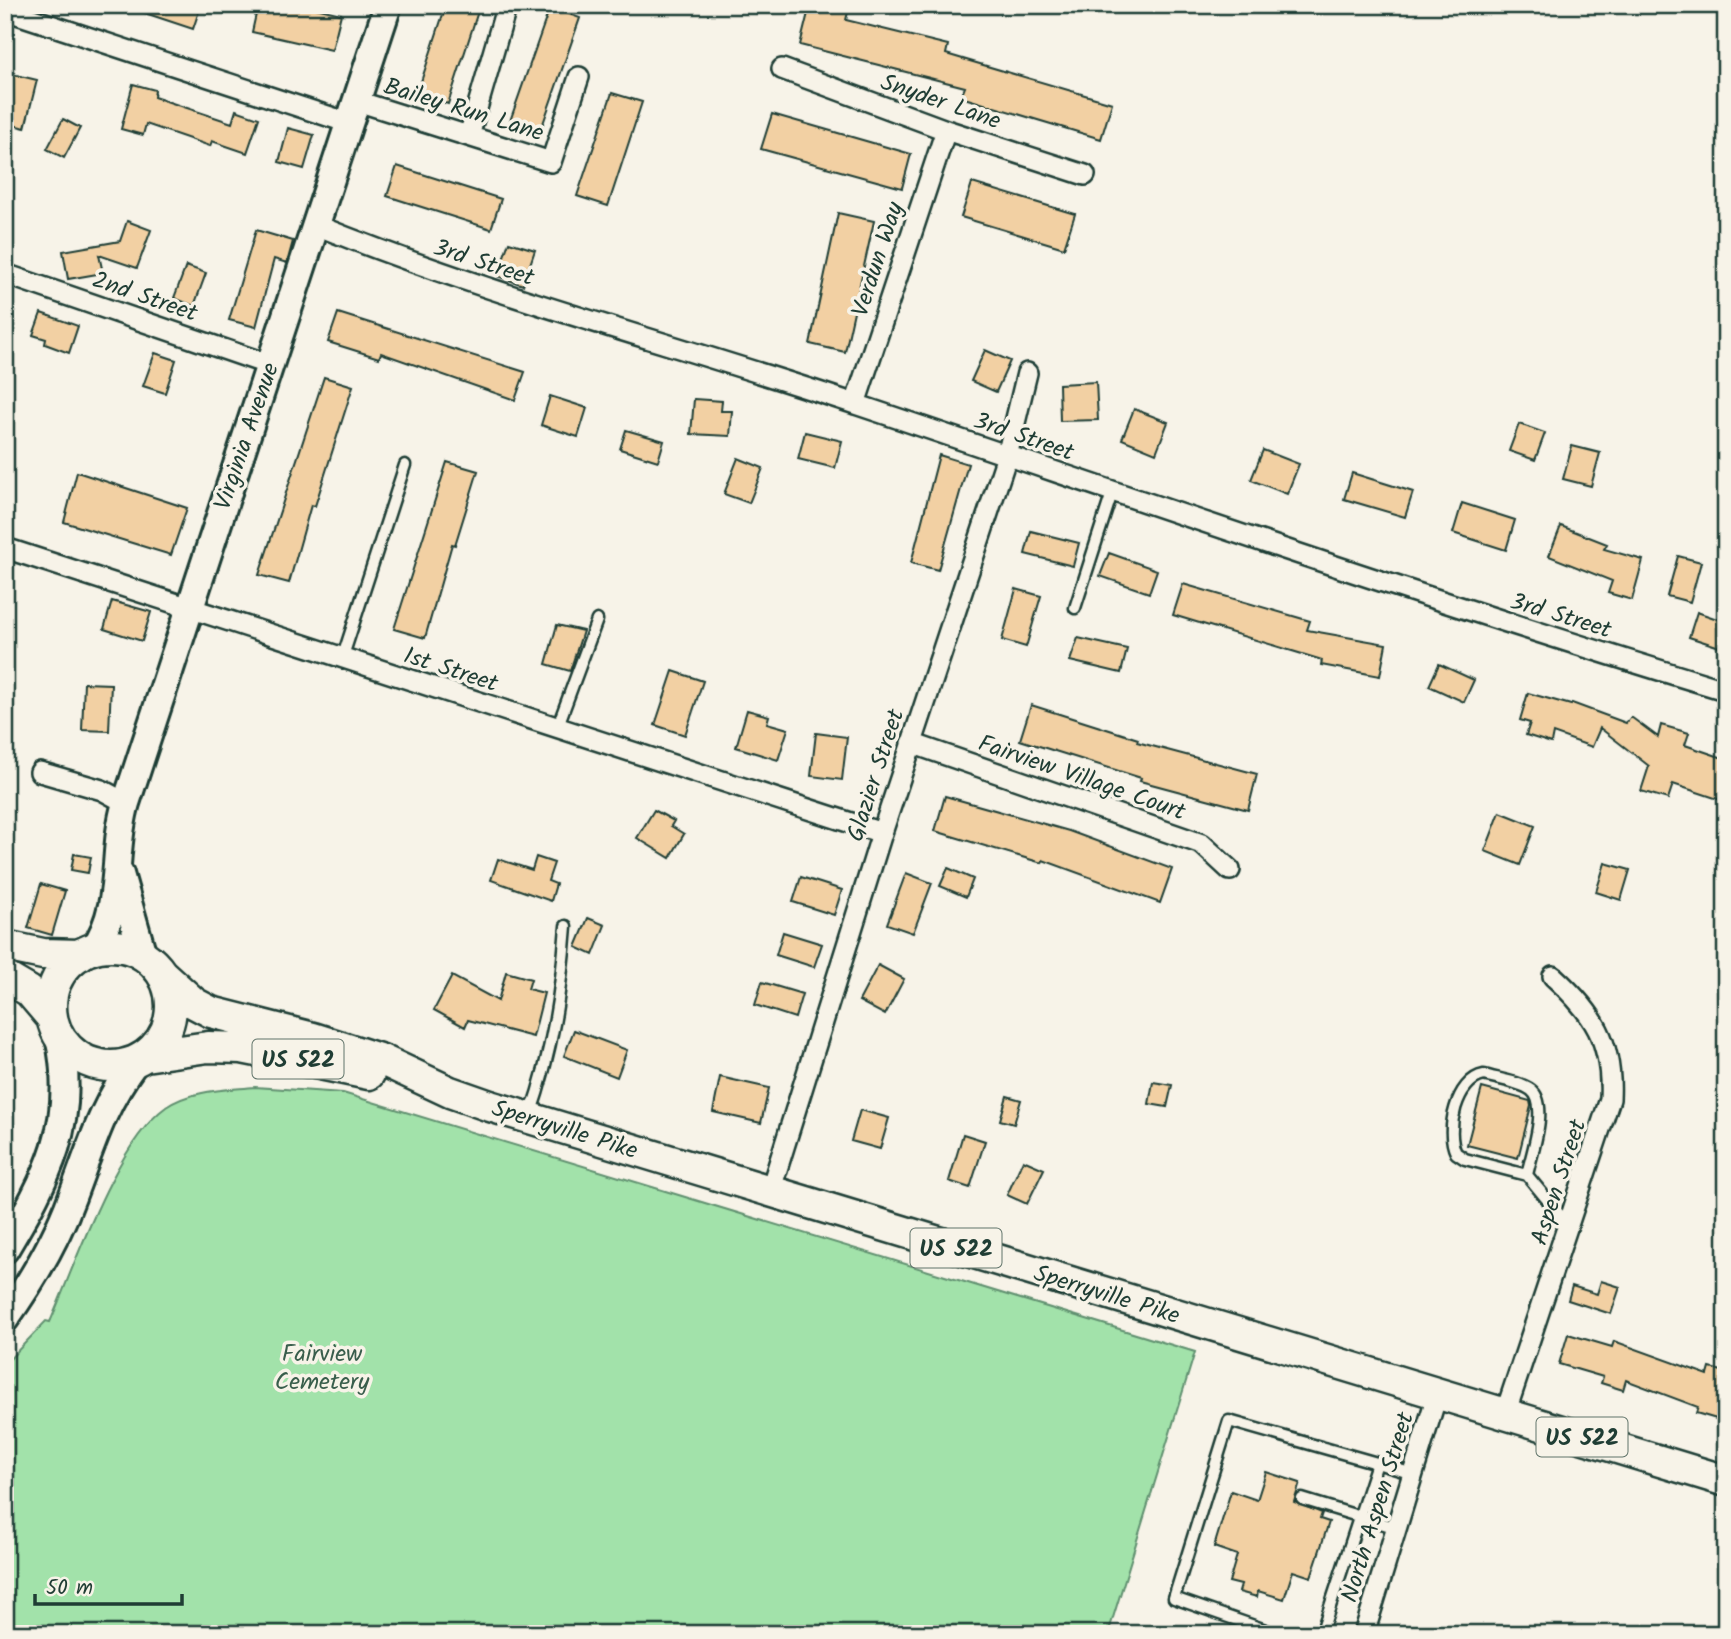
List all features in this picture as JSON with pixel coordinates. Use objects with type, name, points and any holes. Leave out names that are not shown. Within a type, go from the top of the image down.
[{"type":"main road","name":"US 522","points":[[5,946],[43,954],[87,952],[113,946],[153,965]]},
{"type":"main road","points":[[56,1027],[51,999],[57,981],[67,965],[87,952]]},
{"type":"main road","name":"Sperryville Pike","points":[[153,965],[194,1003],[211,1012],[313,1038],[382,1060],[450,1092],[529,1119],[1726,1481]]},
{"type":"main road","points":[[140,1059],[159,1044],[168,1028],[172,1010],[170,992],[153,965]]},
{"type":"main road","name":"US 522","points":[[5,977],[29,991],[70,1050],[101,1066],[118,1066],[140,1059]]},
{"type":"main road","name":"Sperryville Pike","points":[[140,1059],[208,1046],[242,1048],[450,1092]]},
{"type":"street","name":"Virginia Avenue","points":[[87,952],[108,928],[119,869],[119,827],[126,803],[388,5]]},
{"type":"street","points":[[468,136],[507,5]]},
{"type":"street","points":[[5,10],[353,112]]},
{"type":"street","name":"Snyder Lane","points":[[782,69],[946,130],[1085,175]]},
{"type":"street","name":"Bailey Run Lane","points":[[353,112],[468,136],[551,162],[579,77]]},
{"type":"street","name":"Verdun Way","points":[[855,404],[946,130]]},
{"type":"street","name":"3rd Street","points":[[316,225],[468,283],[855,404],[1497,622],[1718,688]]},
{"type":"street","name":"2nd Street","points":[[5,274],[270,365]]},
{"type":"street","name":"Glazier Street","points":[[770,1192],[911,743],[1007,456],[1027,373]]},
{"type":"street","name":"1st Street","points":[[5,548],[882,834]]},
{"type":"street","name":"Fairview Village Court","points":[[911,743],[1202,844],[1230,870]]},
{"type":"street","points":[[40,772],[102,790],[126,803]]},
{"type":"street","name":"Virginia Avenue","points":[[119,869],[153,965]]},
{"type":"street","name":"Aspen Street","points":[[1505,1414],[1610,1099],[1608,1052],[1600,1030],[1586,1010],[1553,976]]},
{"type":"street","points":[[5,1249],[46,1172],[62,1130],[67,1080],[56,1027]]},
{"type":"street","points":[[5,1319],[45,1257],[72,1198],[105,1107],[140,1059]]},
{"type":"street","name":"North Aspen Street","points":[[1364,1634],[1437,1395]]},
{"type":"lane","points":[[342,659],[405,465]]},
{"type":"lane","points":[[1075,608],[1112,493]]},
{"type":"lane","points":[[557,728],[597,620]]},
{"type":"lane","points":[[529,1119],[549,1062],[562,980],[566,926]]},
{"type":"lane","points":[[1527,1175],[1541,1112],[1536,1096],[1531,1089],[1484,1075],[1477,1076],[1464,1088],[1450,1131],[1456,1153],[1465,1159],[1527,1175],[1569,1226]]},
{"type":"lane","points":[[1277,1634],[1256,1630],[1174,1598],[1229,1421],[1414,1474]]},
{"type":"lane","points":[[1321,1634],[1377,1463]]},
{"type":"lane","points":[[1302,1499],[1397,1528]]},
{"type":"green space","name":"Fairview Cemetery","points":[[255,1087],[343,1093],[1195,1352],[1108,1634],[5,1634],[5,1364],[46,1321],[50,1322],[99,1206],[130,1148],[147,1124],[166,1107],[186,1097]]},
{"type":"building","points":[[131,5],[201,5],[193,29],[130,8]]},
{"type":"building","points":[[258,5],[303,5],[341,14],[332,50],[252,32]]},
{"type":"building","points":[[446,5],[480,5],[448,104],[417,94]]},
{"type":"building","points":[[810,5],[848,12],[846,20],[948,45],[946,54],[1112,103],[1101,139],[961,97],[965,87],[800,45]]},
{"type":"building","points":[[550,7],[580,18],[539,135],[509,124]]},
{"type":"building","points":[[12,74],[37,80],[25,128],[5,123],[5,99]]},
{"type":"building","points":[[133,84],[155,90],[154,97],[232,123],[236,110],[259,118],[247,153],[212,141],[210,146],[146,124],[143,135],[121,129]]},
{"type":"building","points":[[612,93],[642,102],[608,206],[577,196]]},
{"type":"building","points":[[772,114],[911,154],[902,188],[761,149]]},
{"type":"building","points":[[63,119],[80,128],[64,158],[47,149]]},
{"type":"building","points":[[288,128],[314,135],[304,169],[279,162]]},
{"type":"building","points":[[397,166],[501,199],[491,229],[387,196]]},
{"type":"building","points":[[972,183],[1075,214],[1064,248],[961,217]]},
{"type":"building","points":[[838,213],[874,221],[845,352],[810,344]]},
{"type":"building","points":[[127,221],[151,230],[137,268],[99,255],[103,273],[68,279],[63,251],[120,241]]},
{"type":"building","points":[[256,230],[293,241],[287,263],[274,259],[256,327],[229,320]]},
{"type":"building","points":[[509,242],[535,250],[523,285],[497,276]]},
{"type":"building","points":[[186,266],[206,273],[194,306],[174,298]]},
{"type":"building","points":[[41,313],[78,326],[69,353],[45,344],[46,339],[33,335]]},
{"type":"building","points":[[338,313],[525,372],[515,400],[381,353],[379,358],[328,342]]},
{"type":"building","points":[[985,350],[1010,361],[996,392],[971,381]]},
{"type":"building","points":[[155,353],[176,360],[165,393],[143,386]]},
{"type":"building","points":[[324,377],[353,386],[315,506],[311,505],[289,583],[259,575]]},
{"type":"building","points":[[1096,382],[1098,420],[1060,421],[1059,384]]},
{"type":"building","points":[[550,396],[587,408],[578,437],[541,425]]},
{"type":"building","points":[[694,399],[722,401],[721,411],[732,411],[730,436],[691,434]]},
{"type":"building","points":[[1134,409],[1168,422],[1156,453],[1122,439]]},
{"type":"building","points":[[1519,424],[1545,433],[1535,460],[1509,451]]},
{"type":"building","points":[[626,430],[664,441],[658,461],[620,449]]},
{"type":"building","points":[[805,432],[842,441],[835,468],[798,459]]},
{"type":"building","points":[[1572,446],[1600,453],[1591,486],[1563,479]]},
{"type":"building","points":[[1263,450],[1299,464],[1287,494],[1251,480]]},
{"type":"building","points":[[939,455],[968,464],[938,570],[911,563]]},
{"type":"building","points":[[738,458],[763,468],[749,503],[724,494]]},
{"type":"building","points":[[447,462],[478,471],[455,545],[452,544],[425,638],[394,629]]},
{"type":"building","points":[[77,472],[187,508],[171,555],[64,522]]},
{"type":"building","points":[[1352,473],[1413,492],[1405,517],[1344,499]]},
{"type":"building","points":[[1462,503],[1515,520],[1506,550],[1453,533]]},
{"type":"building","points":[[1561,526],[1607,544],[1604,549],[1643,560],[1632,600],[1608,593],[1612,581],[1549,556]]},
{"type":"building","points":[[1031,531],[1079,543],[1073,566],[1025,554]]},
{"type":"building","points":[[1109,553],[1157,570],[1149,593],[1100,576]]},
{"type":"building","points":[[1678,556],[1701,562],[1690,602],[1667,596]]},
{"type":"building","points":[[1183,584],[1310,621],[1307,630],[1386,644],[1380,676],[1321,665],[1322,660],[1173,615]]},
{"type":"building","points":[[1016,589],[1041,596],[1026,647],[1002,640]]},
{"type":"building","points":[[112,601],[151,612],[142,641],[104,629]]},
{"type":"building","points":[[1697,612],[1726,622],[1726,649],[1689,637]]},
{"type":"building","points":[[557,625],[583,631],[570,671],[546,664]]},
{"type":"building","points":[[1078,638],[1127,649],[1121,673],[1070,661]]},
{"type":"building","points":[[1439,664],[1474,680],[1464,702],[1429,686]]},
{"type":"building","points":[[673,671],[703,681],[685,735],[655,725]]},
{"type":"building","points":[[84,683],[111,684],[109,731],[82,730]]},
{"type":"building","points":[[1528,693],[1571,705],[1572,703],[1626,723],[1631,717],[1658,737],[1661,725],[1689,733],[1685,745],[1726,759],[1726,788],[1721,800],[1673,784],[1668,799],[1641,791],[1649,766],[1600,728],[1592,747],[1553,733],[1551,743],[1526,735],[1530,723],[1520,720]]},
{"type":"building","points":[[1031,705],[1138,739],[1137,742],[1257,774],[1248,810],[1140,781],[1141,778],[1020,740]]},
{"type":"building","points":[[747,710],[769,716],[767,723],[788,729],[778,760],[736,747]]},
{"type":"building","points":[[816,733],[847,737],[842,780],[811,776]]},
{"type":"building","points":[[945,796],[1069,831],[1172,869],[1160,903],[1043,860],[1042,863],[935,831]]},
{"type":"building","points":[[654,810],[674,821],[671,826],[684,834],[670,858],[637,838]]},
{"type":"building","points":[[1500,812],[1535,826],[1520,865],[1485,851]]},
{"type":"building","points":[[74,854],[91,857],[88,873],[71,870]]},
{"type":"building","points":[[536,857],[554,863],[548,881],[556,884],[551,901],[491,880],[498,859],[532,870]]},
{"type":"building","points":[[1605,863],[1630,870],[1621,900],[1596,892]]},
{"type":"building","points":[[948,868],[973,879],[966,897],[940,886]]},
{"type":"building","points":[[906,873],[932,883],[913,933],[887,924]]},
{"type":"building","points":[[801,877],[842,890],[834,915],[793,902]]},
{"type":"building","points":[[41,884],[65,891],[52,935],[28,928]]},
{"type":"building","points":[[588,918],[605,925],[593,955],[576,947]]},
{"type":"building","points":[[783,932],[822,944],[814,967],[776,955]]},
{"type":"building","points":[[878,965],[904,979],[885,1015],[859,1001]]},
{"type":"building","points":[[506,972],[531,979],[528,989],[544,993],[533,1037],[468,1020],[465,1027],[434,1010],[452,976],[498,1001]]},
{"type":"building","points":[[762,982],[802,994],[795,1018],[755,1005]]},
{"type":"building","points":[[574,1030],[627,1050],[617,1077],[564,1056]]},
{"type":"building","points":[[720,1077],[769,1088],[761,1123],[713,1112]]},
{"type":"building","points":[[1153,1082],[1172,1085],[1167,1107],[1149,1104]]},
{"type":"building","points":[[1482,1088],[1530,1101],[1518,1158],[1467,1145]]},
{"type":"building","points":[[1007,1096],[1021,1100],[1014,1124],[1000,1120]]},
{"type":"building","points":[[860,1110],[889,1118],[880,1149],[851,1141]]},
{"type":"building","points":[[963,1134],[985,1141],[970,1188],[949,1181]]},
{"type":"building","points":[[1023,1160],[1044,1169],[1027,1204],[1007,1195]]},
{"type":"building","points":[[1601,1281],[1620,1287],[1611,1314],[1568,1300],[1572,1286],[1597,1294]]},
{"type":"building","points":[[1568,1334],[1612,1347],[1614,1341],[1708,1375],[1710,1368],[1726,1372],[1726,1400],[1720,1420],[1696,1413],[1698,1407],[1626,1380],[1623,1390],[1601,1383],[1603,1377],[1559,1364]]},
{"type":"building","points":[[1266,1472],[1300,1483],[1294,1502],[1322,1513],[1320,1519],[1329,1522],[1311,1577],[1293,1571],[1284,1599],[1258,1591],[1257,1597],[1239,1592],[1241,1585],[1229,1582],[1237,1555],[1214,1547],[1231,1491],[1257,1500]]}]
